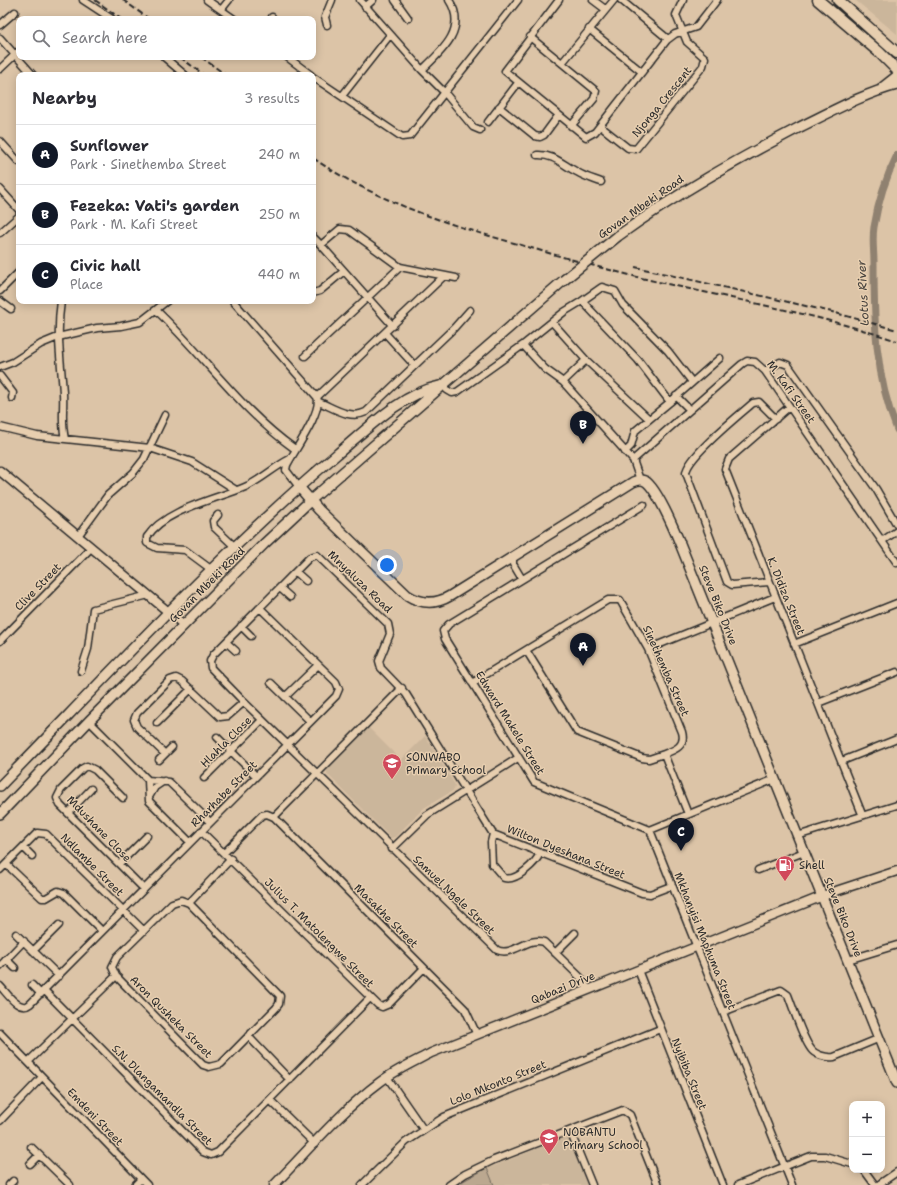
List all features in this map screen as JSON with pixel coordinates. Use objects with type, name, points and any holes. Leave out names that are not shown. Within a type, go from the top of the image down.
[{"type":"main road","points":[[818,0],[897,70]]},
{"type":"main road","points":[[838,0],[897,53]]},
{"type":"main road","name":"Govan Mbeki Road","points":[[881,89],[897,76]]},
{"type":"main road","name":"Govan Mbeki Road","points":[[0,814],[251,557],[311,500],[445,388],[564,280],[618,236],[679,194],[724,167],[819,118],[881,89],[897,85]]},
{"type":"main road","name":"Govan Mbeki Road","points":[[0,786],[235,547],[299,487],[393,407],[432,388],[445,388]]},
{"type":"main road","points":[[299,487],[403,592],[418,601],[431,603],[444,600],[511,560],[630,484],[640,480]]},
{"type":"main road","name":"Steve Biko Drive","points":[[640,480],[649,484],[668,516],[897,1082]]},
{"type":"street","points":[[83,0],[107,16]]},
{"type":"street","points":[[207,0],[230,16]]},
{"type":"street","points":[[221,10],[229,0]]},
{"type":"street","points":[[327,25],[324,17],[332,0]]},
{"type":"street","points":[[360,0],[390,35],[445,93],[473,127],[480,130]]},
{"type":"street","points":[[365,7],[373,0]]},
{"type":"street","points":[[395,0],[408,18]]},
{"type":"street","points":[[422,70],[441,51],[455,28],[456,16],[454,8],[449,0]]},
{"type":"street","points":[[316,79],[402,137],[406,138],[410,136],[445,93],[518,0]]},
{"type":"street","points":[[559,0],[505,72],[586,137],[595,132],[668,39],[696,27],[717,0]]},
{"type":"street","points":[[593,0],[604,9]]},
{"type":"street","points":[[562,63],[604,9],[614,0]]},
{"type":"street","points":[[620,0],[668,39]]},
{"type":"street","points":[[683,0],[676,15],[684,31]]},
{"type":"street","points":[[0,26],[15,12]]},
{"type":"street","points":[[589,29],[642,72]]},
{"type":"street","name":"Njonga Crescent","points":[[600,126],[630,149],[638,147],[704,63],[703,55],[687,42],[684,31]]},
{"type":"street","points":[[342,96],[390,35]]},
{"type":"street","points":[[530,37],[593,88],[596,94],[594,99],[571,126]]},
{"type":"street","points":[[0,38],[16,52]]},
{"type":"street","points":[[0,68],[16,54]]},
{"type":"street","points":[[22,60],[31,72]]},
{"type":"street","points":[[168,60],[182,72]]},
{"type":"street","points":[[291,60],[307,72]]},
{"type":"street","points":[[488,122],[518,83]]},
{"type":"street","points":[[499,107],[535,136],[540,137],[544,135],[558,116]]},
{"type":"street","points":[[0,140],[16,159]]},
{"type":"street","points":[[537,155],[547,155],[561,161],[578,173],[601,182]]},
{"type":"street","points":[[0,189],[16,207]]},
{"type":"street","points":[[0,233],[16,219]]},
{"type":"street","points":[[321,245],[340,229],[346,229],[400,267],[456,278]]},
{"type":"street","points":[[316,240],[393,326]]},
{"type":"street","points":[[306,356],[400,267]]},
{"type":"street","points":[[316,293],[320,292],[344,271]]},
{"type":"street","points":[[0,290],[16,275]]},
{"type":"street","points":[[299,487],[286,470],[295,449],[316,412],[318,399],[444,276]]},
{"type":"street","points":[[445,388],[452,393],[457,392],[602,287],[615,291],[623,305],[668,351],[692,382]]},
{"type":"street","points":[[0,301],[11,309]]},
{"type":"street","points":[[582,301],[638,360],[670,402]]},
{"type":"street","points":[[61,304],[58,337],[63,396],[62,421],[65,439]]},
{"type":"street","points":[[0,367],[13,362],[41,344],[58,337],[103,326],[131,325],[140,322],[163,304]]},
{"type":"street","points":[[237,304],[318,399],[347,414],[363,414],[369,410],[454,328],[470,310]]},
{"type":"street","points":[[156,310],[182,334],[221,380],[254,415],[278,437],[295,449]]},
{"type":"street","points":[[552,322],[564,333],[586,360],[649,419]]},
{"type":"street","points":[[385,333],[414,365]]},
{"type":"street","points":[[523,345],[546,369],[563,382],[633,460],[640,480]]},
{"type":"street","points":[[625,452],[631,446],[633,433],[720,358]]},
{"type":"street","points":[[563,382],[586,360]]},
{"type":"street","name":"M. Kafi Street","points":[[633,460],[747,361],[759,364],[897,563]]},
{"type":"street","points":[[764,371],[780,362],[788,365],[876,489],[897,525]]},
{"type":"street","points":[[0,376],[13,393],[12,398]]},
{"type":"street","points":[[676,396],[690,410]]},
{"type":"street","points":[[769,582],[732,585],[727,582],[686,473],[687,468],[696,455],[753,403],[759,402],[763,404],[776,418]]},
{"type":"street","name":"K. Didiza Street","points":[[790,407],[729,459],[725,469],[862,814]]},
{"type":"street","points":[[78,536],[108,495],[140,465],[150,448],[165,415]]},
{"type":"street","points":[[0,427],[31,435],[150,448],[192,462],[236,490]]},
{"type":"street","points":[[212,570],[186,550],[157,548],[149,545],[146,540],[154,530],[172,516],[246,486],[290,459]]},
{"type":"street","points":[[1,474],[184,625]]},
{"type":"street","points":[[511,560],[522,579],[644,504]]},
{"type":"street","points":[[218,515],[213,521],[214,527],[235,547]]},
{"type":"street","points":[[882,541],[897,531]]},
{"type":"street","name":"Clive Street","points":[[0,641],[91,548]]},
{"type":"street","name":"Mnyaluza Road","points":[[315,773],[210,666],[210,661],[213,655],[310,558],[318,555],[385,620],[390,629],[390,634],[380,664],[383,672],[402,688]]},
{"type":"street","points":[[296,572],[306,581]]},
{"type":"street","name":"Edward Makele Street","points":[[522,579],[448,624],[443,629],[445,639],[531,779],[538,785],[650,830]]},
{"type":"street","points":[[280,588],[290,597]]},
{"type":"street","points":[[81,671],[88,648],[93,609],[149,595]]},
{"type":"street","points":[[648,648],[775,597]]},
{"type":"street","name":"Sinethemba Street","points":[[472,683],[526,650],[612,599],[616,599],[622,603],[648,648],[684,737],[680,746],[650,759],[642,758],[577,732],[526,650]]},
{"type":"street","points":[[794,644],[897,604]]},
{"type":"street","name":"Rharhabe Street","points":[[0,986],[19,1006],[28,1006],[336,696],[338,689],[336,682],[260,608]]},
{"type":"street","points":[[241,626],[251,636]]},
{"type":"street","points":[[226,642],[236,651]]},
{"type":"street","points":[[285,697],[318,665]]},
{"type":"street","points":[[818,703],[897,672]]},
{"type":"street","points":[[165,754],[137,727],[135,723],[135,716],[173,679],[182,680],[220,717],[228,716],[244,702]]},
{"type":"street","points":[[271,683],[310,721]]},
{"type":"street","points":[[224,853],[262,815],[266,814],[274,817],[315,773],[402,688]]},
{"type":"street","name":"Wilton Dyeshana Street","points":[[402,688],[493,834],[646,894],[671,886]]},
{"type":"street","points":[[157,724],[191,689]]},
{"type":"street","name":"Hlahla Close","points":[[204,778],[262,720]]},
{"type":"street","points":[[89,722],[148,780],[165,781],[174,785],[210,822]]},
{"type":"street","points":[[217,737],[256,776]]},
{"type":"street","points":[[842,761],[897,739]]},
{"type":"street","points":[[159,760],[172,747]]},
{"type":"street","points":[[664,754],[688,814]]},
{"type":"street","points":[[392,848],[427,815],[518,758]]},
{"type":"street","name":"Mdushane Close","points":[[123,798],[95,770],[88,766],[83,768],[58,794],[58,802],[144,889]]},
{"type":"street","name":"Samuel Ngele Street","points":[[315,773],[497,950],[510,951],[541,941],[580,977],[589,990]]},
{"type":"street","points":[[650,830],[775,779]]},
{"type":"street","points":[[148,780],[148,798],[150,803],[190,842]]},
{"type":"street","points":[[148,798],[155,787],[165,781]]},
{"type":"street","points":[[68,813],[91,789]]},
{"type":"street","points":[[798,836],[862,814],[897,805]]},
{"type":"street","name":"Masakhe Street","points":[[274,817],[465,1008],[477,1035]]},
{"type":"street","name":"Mkhanyisi Maphuma Street","points":[[650,830],[671,886],[792,1185]]},
{"type":"street","name":"Julius T. Matolengwe Street","points":[[201,831],[370,998],[380,1006],[386,1006],[424,968]]},
{"type":"street","name":"Ndlambe Street","points":[[0,870],[37,833],[46,834],[144,931]]},
{"type":"street","points":[[493,834],[491,842],[492,864],[504,878],[512,878],[535,863],[540,853]]},
{"type":"street","points":[[119,864],[147,836]]},
{"type":"street","points":[[23,847],[32,856]]},
{"type":"street","points":[[758,870],[804,852]]},
{"type":"street","points":[[116,976],[112,967],[113,963],[144,931],[172,903],[181,900],[188,903],[231,859]]},
{"type":"street","points":[[6,864],[42,898],[46,898],[58,891],[64,893],[102,931]]},
{"type":"street","name":"Qabazi Drive","points":[[274,1185],[353,1105],[387,1077],[431,1054],[822,896],[897,871]]},
{"type":"street","name":"Aron Qusheka Street","points":[[28,1062],[116,976],[203,1064],[209,1068],[221,1064],[279,1004],[280,996],[188,903]]},
{"type":"street","points":[[34,951],[59,925]]},
{"type":"street","points":[[555,953],[575,933]]},
{"type":"street","points":[[16,934],[59,976]]},
{"type":"street","points":[[0,966],[24,941]]},
{"type":"street","points":[[848,960],[897,945]]},
{"type":"street","points":[[6,959],[15,968]]},
{"type":"street","name":"Nyibiba Street","points":[[638,970],[660,1029],[723,1185]]},
{"type":"street","points":[[32,984],[43,992]]},
{"type":"street","points":[[722,1012],[781,990],[788,995],[809,1046],[816,1053],[826,1057],[834,1057],[880,1038]]},
{"type":"street","name":"S.N. Dlangamandla Street","points":[[43,992],[73,1018],[202,1152],[211,1155],[218,1152],[370,998]]},
{"type":"street","name":"Lolo Mkonto Street","points":[[362,1185],[398,1148],[423,1129],[455,1111],[660,1029]]},
{"type":"street","name":"Emdeni Street","points":[[0,1033],[147,1185]]},
{"type":"street","points":[[248,1036],[290,1080]]},
{"type":"street","points":[[1,1116],[42,1077]]},
{"type":"street","points":[[387,1077],[423,1129]]},
{"type":"street","points":[[270,1100],[315,1144]]},
{"type":"street","points":[[449,1185],[465,1174],[487,1163],[612,1113],[625,1111],[630,1115],[658,1185]]},
{"type":"street","points":[[570,1131],[592,1185]]},
{"type":"street","points":[[31,1147],[70,1185]]},
{"type":"street","points":[[30,1164],[39,1155]]},
{"type":"street","points":[[738,1185],[818,1155],[849,1163]]},
{"type":"street","points":[[878,1185],[897,1172]]},
{"type":"street","points":[[866,1173],[875,1185]]},
{"type":"street","points":[[135,1185],[141,1179]]},
{"type":"shaded area","points":[[855,0],[897,0],[897,34]]},
{"type":"shaded area","name":"SONWABO Primary School","points":[[367,726],[401,760],[425,736],[455,785],[454,790],[424,808],[395,837],[391,838],[327,774],[327,766]]},
{"type":"shaded area","name":"NOBANTU Primary School","points":[[563,1138],[570,1140],[587,1185],[494,1185],[487,1169]]},
{"type":"shaded area","points":[[487,1168],[494,1185],[456,1185]]},
{"type":"waterway","name":"Lotus River","points":[[897,155],[889,172],[880,199],[874,227],[873,240],[874,306],[877,348],[884,389],[897,430]]},
{"type":"railway","points":[[95,0],[117,16]]},
{"type":"railway","points":[[123,0],[145,16]]},
{"type":"railway","points":[[184,60],[200,72]]},
{"type":"railway","points":[[205,60],[222,72]]},
{"type":"railway","points":[[316,160],[336,173],[385,198],[410,209],[461,227],[644,279],[810,316],[897,341]]},
{"type":"railway","points":[[635,267],[832,312],[897,330]]},
{"type":"place","name":"Fezeka: Vati's garden","points":[[583,444]]},
{"type":"place","name":"Sunflower","points":[[583,666]]},
{"type":"place","name":"SONWABO Primary School","points":[[392,780]]},
{"type":"place","name":"Civic hall","points":[[681,851]]},
{"type":"place","name":"Shell","points":[[785,882]]},
{"type":"place","name":"NOBANTU Primary School","points":[[549,1155]]}]
